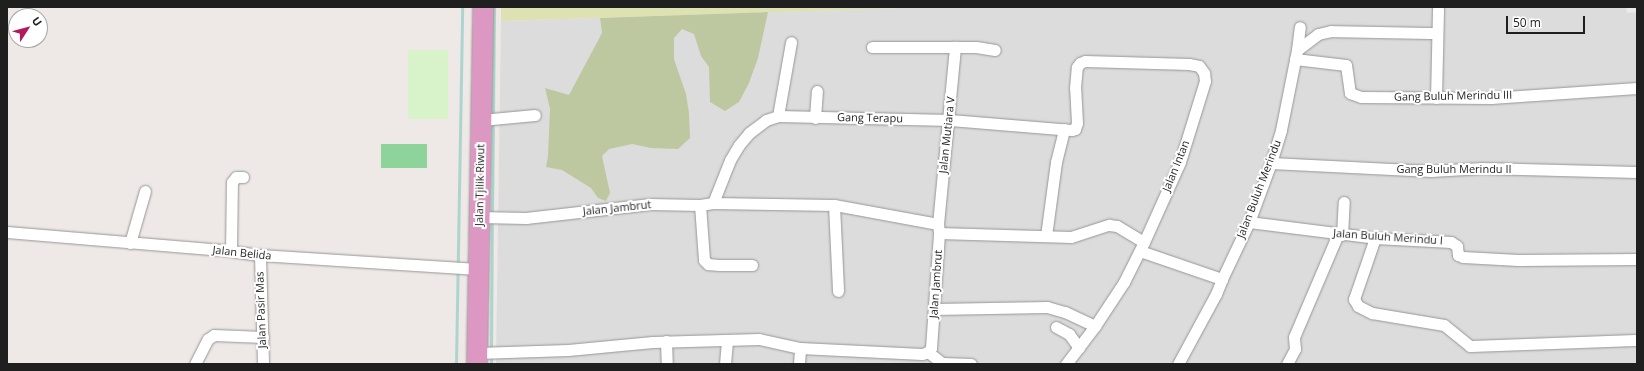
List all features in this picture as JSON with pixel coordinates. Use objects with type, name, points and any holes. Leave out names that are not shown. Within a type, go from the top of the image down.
[{"type":"highway","name":"Jalan Tjilik Riwut","points":[[477,358],[483,7]]},
{"type":"street","points":[[1436,98],[1438,9]]},
{"type":"street","name":"Jalan Buluh Merindu","points":[[1178,364],[1216,294],[1249,222],[1271,163],[1281,130],[1300,27]]},
{"type":"street","points":[[1296,55],[1318,34],[1331,31],[1437,33]]},
{"type":"street","points":[[778,116],[791,42]]},
{"type":"street","points":[[872,47],[976,47],[995,50]]},
{"type":"street","name":"Jalan Mutiara V","points":[[938,229],[950,120],[955,47]]},
{"type":"street","name":"Gang Buluh Merindu III","points":[[1296,55],[1346,65],[1350,93],[1354,96],[1491,98],[1637,88]]},
{"type":"street","name":"Jalan Intan","points":[[1066,364],[1095,326],[1124,282],[1142,247],[1180,162],[1205,81],[1204,73],[1199,66],[1189,64],[1084,61],[1077,67],[1075,88],[1077,123],[1070,129]]},
{"type":"street","points":[[815,118],[817,90]]},
{"type":"street","points":[[480,120],[535,115]]},
{"type":"street","name":"Gang Terapu","points":[[713,203],[730,160],[739,145],[749,133],[766,120],[778,116],[950,120],[1070,129]]},
{"type":"street","points":[[1046,236],[1056,162],[1070,129]]},
{"type":"street","name":"Gang Buluh Merindu II","points":[[1271,163],[1431,171],[1482,168],[1637,172]]},
{"type":"street","points":[[231,251],[232,182],[236,177],[243,177]]},
{"type":"street","points":[[130,243],[145,191]]},
{"type":"street","points":[[1287,364],[1296,349],[1294,337],[1340,234],[1344,202]]},
{"type":"street","name":"Jalan Jambrut","points":[[480,217],[526,218],[650,204],[700,205],[713,203],[834,205],[938,229],[931,348],[928,352]]},
{"type":"street","points":[[700,205],[704,260],[708,264],[752,265]]},
{"type":"street","points":[[834,205],[838,291]]},
{"type":"street","name":"Jalan Buluh Merindu I","points":[[1249,222],[1375,238],[1451,242],[1457,246],[1458,255],[1463,257],[1518,260],[1637,259]]},
{"type":"street","points":[[938,229],[1071,237],[1109,225],[1117,226],[1142,247],[1222,279]]},
{"type":"street","name":"Jalan Belida","points":[[7,232],[231,251],[260,255],[478,269]]},
{"type":"street","points":[[1375,238],[1354,299],[1358,306],[1372,313],[1444,325],[1454,331],[1462,342],[1470,346],[1636,340]]},
{"type":"street","name":"Jalan Pasir Mas","points":[[260,255],[263,364]]},
{"type":"street","points":[[934,309],[1047,306],[1066,312],[1095,326]]},
{"type":"street","points":[[1056,327],[1069,334],[1079,348]]},
{"type":"street","points":[[195,364],[208,339],[212,336],[218,334],[263,337]]},
{"type":"street","points":[[477,358],[666,342],[759,338],[800,348],[910,354],[928,352],[942,363],[970,364]]},
{"type":"street","points":[[725,364],[727,340]]},
{"type":"street","points":[[666,342],[667,364]]},
{"type":"street","points":[[799,364],[800,348]]},
{"type":"street","points":[[887,364],[888,352]]},
{"type":"shaded area","points":[[935,7],[1626,7],[1627,13],[1637,12],[1637,364],[496,364],[501,21]]},
{"type":"green space","points":[[501,7],[935,7],[501,21]]},
{"type":"green space","points":[[768,12],[758,58],[749,83],[739,102],[725,111],[710,102],[709,67],[701,56],[694,34],[682,29],[674,38],[674,59],[686,94],[689,113],[690,138],[678,149],[651,148],[632,144],[609,149],[602,156],[610,193],[606,201],[598,198],[591,188],[562,170],[546,167],[548,156],[550,109],[545,88],[569,95],[602,33],[600,18]]},
{"type":"green space","points":[[408,50],[448,50],[448,119],[408,119]]},
{"type":"green space","points":[[381,144],[427,144],[427,168],[381,168]]},
{"type":"waterway","points":[[456,364],[462,7]]},
{"type":"waterway","points":[[493,116],[494,7]]},
{"type":"waterway","points":[[492,214],[493,122]]},
{"type":"waterway","points":[[491,350],[492,220]]},
{"type":"waterway","points":[[491,356],[491,364]]}]
